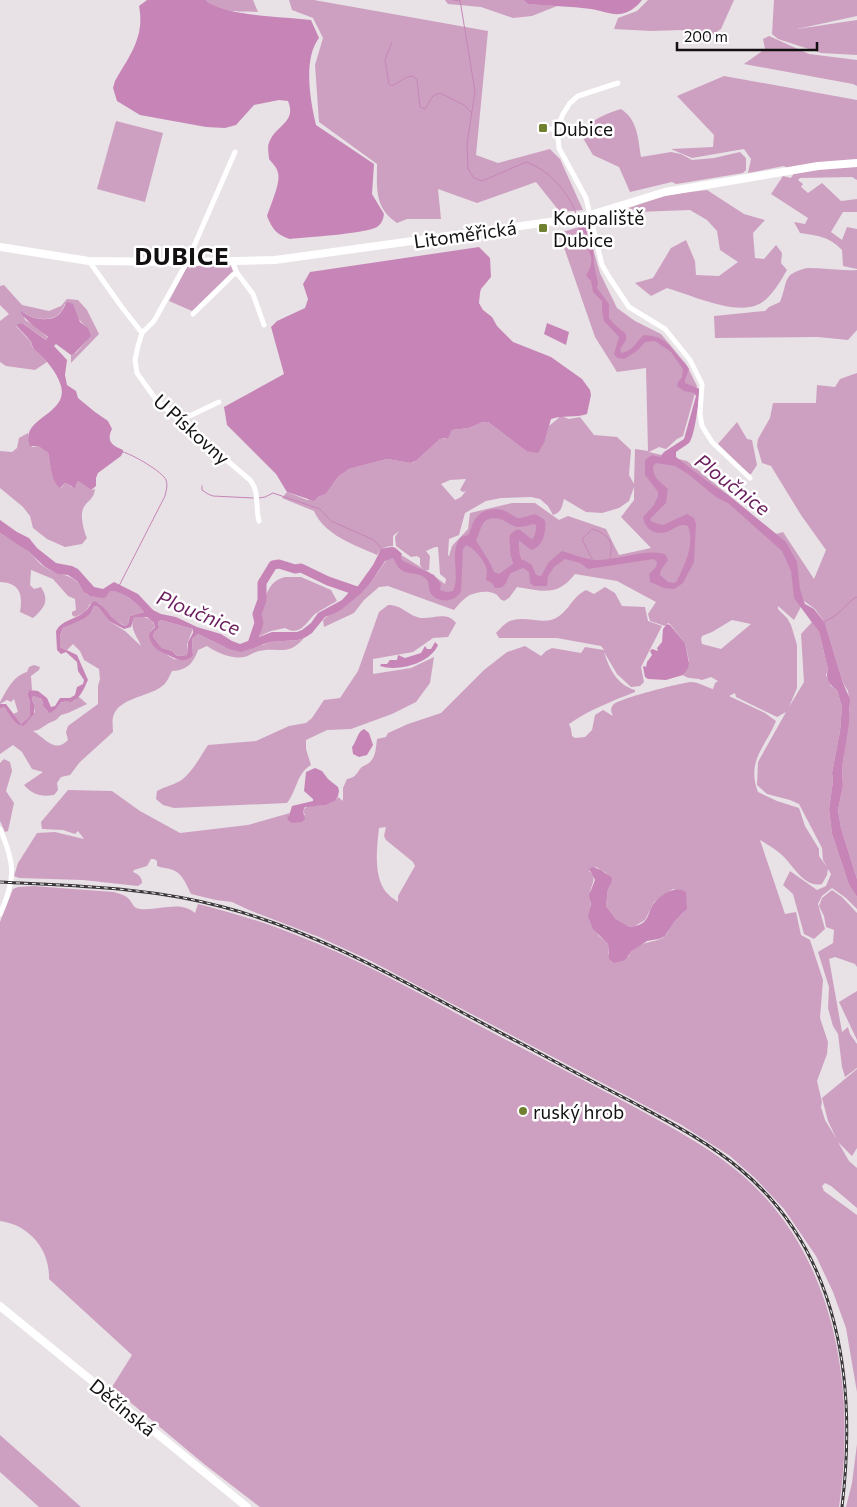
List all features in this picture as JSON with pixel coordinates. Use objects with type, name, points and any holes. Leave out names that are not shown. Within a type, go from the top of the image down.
[{"type":"street","points":[[618,83],[578,96],[566,109],[557,129],[559,148],[586,198],[588,216],[602,265],[629,307],[665,329],[690,360],[702,384],[700,414],[702,426],[712,442],[750,478]]},
{"type":"street","points":[[540,129],[557,129]]},
{"type":"street","points":[[89,261],[142,333],[154,321],[187,262],[235,152]]},
{"type":"street","name":"Litoměřická","points":[[0,247],[89,261],[187,262],[275,260],[588,216],[665,192],[818,166],[857,163]]},
{"type":"street","points":[[232,261],[237,273],[253,294],[264,325]]},
{"type":"street","points":[[193,314],[237,273]]},
{"type":"street","name":"U Pískovny","points":[[142,333],[135,360],[137,372],[157,401],[250,480],[256,489],[259,521]]},
{"type":"street","points":[[181,420],[218,402]]},
{"type":"street","points":[[0,829],[13,867],[9,892],[0,914]]},
{"type":"street","name":"Děčínská","points":[[0,1306],[247,1507]]},
{"type":"shaded area","points":[[147,0],[206,0],[214,5],[239,13],[311,20],[319,38],[314,47],[309,68],[310,92],[316,125],[374,164],[372,194],[384,214],[379,226],[360,232],[290,239],[282,236],[273,228],[267,216],[279,177],[277,169],[269,159],[268,147],[272,137],[288,119],[290,108],[288,101],[279,100],[254,105],[236,125],[225,128],[206,127],[140,115],[117,101],[113,88],[115,81],[135,45],[140,27],[139,6]]},
{"type":"shaded area","points":[[206,0],[253,0],[258,12],[223,10]]},
{"type":"shaded area","points":[[289,0],[314,0],[488,31],[476,155],[498,163],[550,149],[560,159],[583,210],[560,212],[536,182],[477,203],[438,189],[441,219],[407,219],[397,223],[384,211],[378,197],[377,164],[319,122],[315,65],[323,38],[313,18],[292,10]]},
{"type":"shaded area","points":[[445,0],[523,0],[528,4],[557,6],[532,16],[513,18],[481,7],[448,4]]},
{"type":"shaded area","points":[[523,0],[642,0],[635,8],[622,14],[616,14],[583,8],[528,4]]},
{"type":"shaded area","points":[[648,0],[734,0],[721,29],[708,37],[681,30],[614,29],[618,18],[637,11]]},
{"type":"shaded area","points":[[774,0],[857,0],[857,16],[797,29],[857,20],[857,55],[821,53],[778,39],[772,34]]},
{"type":"shaded area","points":[[769,36],[809,54],[857,60],[857,86],[744,64],[765,49],[763,39]]},
{"type":"shaded area","points":[[724,76],[857,100],[857,180],[852,177],[800,178],[798,180],[803,184],[801,187],[808,193],[822,183],[841,201],[857,199],[857,212],[843,212],[831,232],[842,240],[847,227],[857,229],[857,269],[843,266],[842,250],[828,239],[800,233],[794,222],[805,224],[808,218],[771,194],[783,176],[791,178],[794,173],[784,166],[748,173],[751,159],[744,149],[692,158],[671,149],[713,147],[714,135],[677,96]]},
{"type":"shaded area","points":[[621,109],[627,113],[634,124],[641,157],[671,152],[681,154],[692,160],[714,158],[740,152],[746,158],[746,170],[743,173],[676,184],[672,182],[630,192],[619,167],[593,155],[580,133],[599,118]]},
{"type":"shaded area","points":[[116,121],[163,133],[145,202],[97,189]]},
{"type":"shaded area","points":[[707,190],[744,214],[765,220],[753,233],[755,258],[764,259],[776,245],[782,253],[781,263],[787,270],[778,285],[762,303],[737,308],[712,303],[667,288],[651,296],[635,283],[653,278],[671,248],[686,240],[695,261],[696,275],[719,276],[738,262],[720,250],[717,231],[707,220],[690,210],[637,212],[629,208],[666,195]]},
{"type":"shaded area","points":[[583,220],[589,241],[593,244],[597,288],[609,304],[609,318],[626,334],[626,340],[620,349],[621,353],[632,348],[644,335],[656,337],[671,347],[689,369],[685,383],[700,389],[691,439],[689,443],[676,452],[676,457],[728,495],[786,542],[797,562],[800,589],[805,604],[814,609],[825,623],[843,683],[850,699],[849,723],[842,768],[843,786],[838,810],[841,828],[857,879],[857,897],[849,885],[832,834],[829,809],[833,781],[832,773],[840,731],[842,707],[837,690],[830,684],[827,678],[828,669],[819,632],[794,598],[791,571],[782,551],[728,503],[716,497],[675,466],[656,463],[653,466],[656,477],[668,489],[666,503],[650,519],[652,522],[663,525],[687,514],[694,518],[696,524],[694,562],[683,583],[674,589],[664,588],[650,582],[649,574],[656,567],[657,562],[654,559],[588,569],[580,563],[565,559],[554,567],[548,576],[547,586],[534,586],[530,583],[529,572],[523,568],[511,573],[504,586],[495,588],[492,583],[486,580],[487,569],[483,561],[475,551],[466,545],[463,549],[461,591],[455,598],[443,600],[434,597],[430,592],[426,579],[421,575],[402,570],[397,566],[393,558],[385,561],[370,584],[359,595],[340,611],[325,617],[312,633],[306,637],[298,640],[270,642],[241,652],[229,649],[198,634],[192,639],[193,656],[182,660],[160,651],[154,646],[149,633],[155,627],[154,623],[147,617],[134,617],[131,627],[124,629],[109,621],[98,607],[94,606],[91,613],[85,618],[63,628],[60,636],[60,647],[77,655],[88,680],[80,695],[71,702],[60,703],[55,710],[49,713],[43,706],[42,699],[33,696],[34,714],[24,726],[15,722],[4,707],[0,709],[0,704],[6,704],[21,724],[30,716],[30,702],[27,694],[29,690],[38,691],[47,698],[51,707],[55,706],[60,698],[70,698],[75,695],[77,687],[83,684],[84,680],[78,671],[77,662],[66,652],[61,654],[57,650],[56,631],[65,622],[85,612],[94,601],[102,605],[120,624],[125,626],[128,624],[130,616],[144,612],[130,598],[121,593],[112,591],[102,598],[90,596],[84,592],[77,581],[68,575],[58,574],[45,567],[28,551],[0,533],[0,520],[29,538],[37,548],[56,563],[78,569],[94,587],[103,589],[114,582],[138,594],[153,610],[161,614],[176,617],[197,627],[221,634],[240,644],[272,632],[297,632],[302,630],[311,623],[318,613],[342,600],[351,590],[358,586],[373,565],[381,549],[392,547],[396,549],[402,554],[401,559],[403,561],[434,575],[441,584],[440,590],[453,591],[456,578],[455,549],[461,537],[471,534],[490,562],[494,572],[499,574],[517,561],[524,560],[532,565],[536,575],[541,576],[549,562],[562,551],[582,558],[596,560],[641,553],[659,553],[666,555],[668,560],[660,575],[668,582],[674,583],[677,581],[690,547],[690,533],[688,526],[685,525],[658,533],[645,525],[643,517],[654,505],[658,492],[645,475],[645,460],[652,455],[660,457],[664,452],[684,439],[696,396],[694,393],[684,391],[677,386],[682,377],[683,369],[671,352],[655,341],[645,342],[636,352],[624,359],[617,358],[614,354],[619,337],[604,321],[602,301],[593,292],[591,281],[586,275],[590,269],[591,258],[577,221]],"holes":[[[161,620],[193,629],[188,642],[187,655],[177,656],[172,651],[162,648],[153,637],[154,632],[159,628],[158,622]]]},
{"type":"shaded area","points":[[586,225],[600,273],[617,308],[635,321],[661,334],[686,364],[697,386],[683,436],[666,449],[659,447],[649,452],[687,461],[776,534],[783,532],[814,579],[826,550],[801,515],[771,466],[762,463],[757,446],[758,439],[770,418],[773,403],[816,403],[817,385],[835,387],[840,379],[857,373],[857,879],[841,828],[838,810],[843,786],[842,768],[850,708],[848,691],[843,683],[825,623],[815,609],[804,601],[794,620],[778,606],[778,609],[791,625],[797,645],[797,688],[789,707],[804,682],[801,634],[812,622],[819,632],[828,669],[826,675],[831,686],[837,690],[842,707],[840,731],[832,773],[833,781],[829,809],[832,834],[849,885],[857,897],[857,909],[832,888],[822,896],[818,904],[825,929],[814,939],[804,934],[793,894],[783,885],[790,871],[817,890],[826,886],[831,874],[828,869],[822,884],[810,883],[800,876],[781,854],[760,840],[785,914],[796,912],[801,935],[810,940],[823,980],[820,1018],[828,1042],[827,1054],[817,1081],[825,1120],[836,1138],[828,1121],[822,1098],[857,1069],[857,1148],[852,1156],[838,1142],[849,1161],[857,1168],[857,1208],[831,1186],[825,1183],[822,1186],[824,1191],[857,1215],[857,1392],[846,1328],[833,1292],[816,1256],[784,1209],[755,1178],[730,1156],[680,1124],[369,960],[319,937],[232,902],[191,894],[179,874],[173,870],[157,866],[157,861],[154,859],[151,859],[147,866],[134,870],[133,872],[142,881],[138,886],[83,880],[19,878],[14,876],[18,863],[37,833],[55,832],[84,839],[78,831],[75,834],[63,830],[42,829],[41,822],[68,790],[112,791],[140,811],[180,833],[248,825],[290,813],[289,816],[305,815],[303,811],[307,806],[328,804],[338,797],[343,801],[343,788],[347,779],[355,776],[361,768],[372,760],[377,739],[386,737],[388,733],[408,724],[441,713],[484,670],[507,652],[525,646],[541,656],[552,648],[581,653],[585,647],[604,650],[601,646],[557,638],[499,638],[496,633],[505,624],[513,620],[546,621],[556,618],[565,611],[576,597],[586,590],[594,594],[605,587],[615,593],[622,606],[645,607],[648,621],[662,626],[641,667],[644,682],[640,686],[631,687],[617,674],[604,652],[608,664],[615,675],[623,684],[635,690],[635,692],[609,702],[569,724],[572,736],[575,738],[585,737],[592,730],[595,715],[603,710],[613,716],[611,708],[613,705],[625,699],[691,682],[713,689],[718,681],[711,677],[702,680],[683,675],[689,661],[685,643],[670,624],[668,623],[665,626],[650,621],[648,614],[656,602],[617,581],[575,574],[562,586],[549,591],[517,587],[509,598],[504,601],[491,592],[470,595],[454,610],[388,586],[379,587],[364,600],[354,613],[324,627],[323,620],[330,614],[340,611],[370,584],[387,559],[403,556],[422,568],[420,558],[417,556],[411,557],[396,546],[395,537],[399,531],[393,536],[393,546],[384,548],[377,555],[350,543],[325,527],[314,511],[282,498],[287,492],[307,500],[318,497],[326,494],[338,477],[349,469],[387,459],[412,463],[440,439],[445,439],[452,430],[469,428],[483,422],[488,422],[526,451],[545,441],[549,426],[561,416],[569,419],[580,417],[594,435],[617,437],[631,450],[629,475],[634,484],[635,449],[648,451],[646,368],[617,372],[595,337],[559,233]],"holes":[[[466,479],[460,490],[466,491],[455,500],[441,484],[450,480]],[[634,487],[634,500],[621,517],[651,548],[619,555],[606,529],[568,516],[559,520],[535,503],[512,503],[470,513],[468,529],[452,546],[448,555],[449,539],[459,535],[465,513],[486,501],[501,498],[531,497],[540,499],[548,506],[553,515],[560,510],[564,499],[586,512],[602,513],[619,508],[629,501]],[[438,547],[440,574],[446,579],[445,584],[426,570],[429,570],[430,556],[426,551]],[[732,620],[751,624],[721,649],[702,644],[702,636]],[[735,693],[736,697],[777,717],[786,712],[758,762],[757,785],[767,794],[799,804],[822,848],[823,860],[827,867],[819,856],[819,849],[805,826],[799,808],[758,792],[754,771],[756,763],[776,721],[765,713],[729,696]],[[386,827],[384,836],[386,840],[413,862],[415,866],[398,896],[398,902],[386,892],[379,878],[377,852],[379,828]],[[596,867],[606,873],[611,884],[608,889],[606,906],[616,919],[630,927],[645,920],[654,902],[673,889],[686,892],[686,910],[661,939],[642,944],[632,951],[628,957],[608,954],[608,944],[599,936],[595,928],[590,896],[593,880],[592,874],[589,871]]]},
{"type":"shaded area","points":[[479,247],[490,258],[491,277],[480,293],[479,303],[483,310],[492,317],[497,326],[513,342],[551,357],[582,379],[590,390],[591,395],[587,414],[551,419],[545,441],[538,453],[526,451],[488,422],[483,422],[469,428],[452,430],[448,438],[440,439],[416,461],[411,463],[387,459],[349,469],[338,477],[326,494],[314,501],[287,492],[276,474],[227,425],[224,407],[284,374],[271,327],[277,321],[305,308],[308,299],[303,284],[310,272]]},
{"type":"shaded area","points":[[230,264],[233,271],[192,311],[169,301],[188,265]]},
{"type":"shaded area","points":[[807,268],[857,270],[857,330],[848,340],[818,337],[715,338],[714,316],[765,311],[780,302],[789,276]]},
{"type":"shaded area","points":[[4,285],[22,305],[49,311],[61,306],[67,299],[78,300],[87,310],[99,334],[71,363],[71,355],[76,353],[87,340],[85,326],[65,304],[58,315],[44,319],[34,318],[22,311],[25,320],[48,338],[46,340],[22,323],[16,326],[47,362],[35,370],[6,366],[0,362],[0,321],[9,314],[0,305],[0,286]]},
{"type":"shaded area","points":[[67,302],[73,304],[80,322],[88,328],[91,336],[71,355],[56,344],[54,346],[67,360],[65,375],[67,385],[76,391],[78,398],[108,421],[112,429],[110,433],[111,442],[123,450],[121,456],[98,473],[96,486],[91,490],[78,481],[75,488],[65,483],[60,488],[54,481],[48,453],[38,446],[30,446],[28,437],[31,429],[37,422],[58,404],[61,396],[61,386],[50,366],[16,325],[22,323],[46,340],[48,337],[26,319],[21,313],[22,311],[34,318],[49,319],[59,315]]},
{"type":"shaded area","points":[[547,323],[569,332],[566,345],[544,334]]},
{"type":"shaded area","points":[[737,422],[747,439],[752,440],[757,465],[751,474],[748,474],[718,444]]},
{"type":"shaded area","points":[[28,433],[32,447],[38,446],[48,453],[51,472],[57,485],[61,488],[65,483],[72,487],[76,486],[78,481],[91,490],[95,489],[93,496],[84,506],[82,512],[87,538],[82,544],[65,547],[47,539],[33,528],[30,516],[23,507],[0,488],[0,451],[12,452],[17,448],[19,438]]},
{"type":"shaded area","points":[[0,533],[26,549],[41,565],[75,580],[88,595],[97,596],[110,591],[121,593],[144,612],[130,616],[128,624],[125,626],[116,621],[99,603],[90,604],[85,612],[75,617],[72,615],[72,612],[76,610],[75,599],[68,596],[53,579],[31,570],[30,585],[34,589],[41,587],[45,596],[44,604],[33,618],[20,612],[21,600],[19,591],[12,585],[0,582]]},
{"type":"shaded area","points":[[285,577],[301,577],[331,590],[337,601],[315,614],[299,630],[295,631],[285,628],[260,636],[264,599],[272,585],[277,580]]},
{"type":"shaded area","points":[[388,605],[398,607],[416,617],[444,616],[456,623],[448,637],[433,638],[413,652],[373,659],[373,674],[411,668],[434,657],[430,683],[416,702],[392,714],[351,729],[327,730],[306,740],[306,749],[311,765],[302,773],[287,803],[174,808],[163,805],[156,799],[157,791],[180,781],[188,774],[208,745],[256,741],[289,726],[306,723],[312,718],[324,700],[340,698],[358,671],[379,612]]},
{"type":"shaded area","points":[[94,606],[98,607],[109,621],[125,631],[141,646],[132,625],[134,617],[149,619],[155,626],[149,633],[167,655],[179,660],[193,656],[192,639],[198,634],[225,647],[263,645],[270,642],[298,640],[305,637],[288,649],[259,651],[244,657],[225,655],[207,646],[198,650],[194,659],[186,668],[172,671],[161,687],[127,702],[116,711],[113,717],[113,732],[80,762],[70,775],[61,777],[57,783],[58,790],[54,795],[45,796],[37,794],[24,785],[43,772],[32,769],[22,752],[13,745],[0,754],[0,709],[4,707],[15,722],[24,726],[35,712],[33,696],[42,699],[43,706],[48,712],[62,702],[74,701],[78,696],[87,704],[61,715],[56,720],[33,731],[54,745],[63,744],[68,740],[66,732],[68,726],[98,704],[100,679],[99,669],[84,660],[80,651],[73,644],[67,650],[60,647],[60,637],[63,628],[91,613]]},
{"type":"shaded area","points":[[161,620],[193,629],[187,644],[187,655],[177,656],[172,651],[162,648],[153,637],[154,632],[159,628],[158,622]]},
{"type":"shaded area","points":[[667,624],[685,643],[689,663],[688,668],[683,675],[666,680],[648,679],[645,677],[643,667],[646,667],[652,655],[650,651],[652,649],[658,651],[657,648],[662,642],[663,629]]},
{"type":"shaded area","points":[[435,642],[438,645],[434,652],[421,662],[395,668],[380,666],[381,664],[387,664],[390,660],[397,660],[398,655],[405,658],[421,653],[425,646],[427,649],[431,649]]},
{"type":"shaded area","points":[[34,665],[40,667],[31,676],[32,690],[28,691],[27,694],[30,702],[30,716],[21,724],[13,714],[18,712],[14,699],[11,702],[7,700],[0,704],[0,702],[14,680]]},
{"type":"shaded area","points":[[364,729],[369,733],[373,745],[367,755],[359,757],[353,754],[352,747],[360,732]]},
{"type":"shaded area","points":[[4,759],[10,762],[12,771],[6,791],[14,803],[8,831],[5,832],[0,821],[0,763]]},
{"type":"shaded area","points":[[315,768],[322,771],[338,787],[338,796],[335,801],[326,805],[305,807],[303,811],[305,819],[302,822],[292,823],[287,818],[292,806],[313,801],[304,791],[306,772]]},
{"type":"shaded area","points":[[593,867],[612,878],[608,889],[606,906],[616,919],[630,927],[643,922],[654,903],[661,896],[673,890],[686,892],[687,909],[674,922],[665,936],[647,941],[632,951],[625,960],[614,963],[609,959],[608,944],[593,929],[588,916],[591,905],[589,895],[595,880],[589,869]]},
{"type":"shaded area","points":[[33,886],[114,892],[126,896],[134,907],[140,909],[182,907],[195,913],[198,904],[257,921],[318,944],[396,981],[652,1117],[695,1141],[736,1170],[770,1203],[796,1240],[817,1280],[831,1324],[840,1369],[844,1415],[844,1461],[839,1507],[260,1507],[204,1464],[112,1387],[132,1355],[49,1279],[46,1258],[42,1249],[29,1233],[11,1223],[0,1221],[0,922],[13,889]]},
{"type":"shaded area","points":[[832,890],[842,897],[857,913],[857,967],[855,964],[835,957],[829,959],[842,1032],[848,1027],[850,1034],[857,1044],[857,1068],[845,1077],[838,1034],[833,1026],[828,1008],[829,987],[818,952],[833,943],[834,930],[826,927],[824,916],[819,906],[822,898]]},
{"type":"shaded area","points":[[857,991],[857,1040],[839,1002]]},
{"type":"shaded area","points":[[0,1435],[81,1507],[39,1507],[0,1472]]},
{"type":"shaded area","points":[[857,1444],[857,1507],[846,1507],[852,1483]]},
{"type":"waterway","points":[[453,0],[460,1]]},
{"type":"waterway","points":[[460,0],[475,91],[467,144],[468,169],[474,178],[482,181],[526,162],[534,165],[556,182],[568,197],[576,213]]},
{"type":"waterway","points":[[392,42],[385,60],[389,84],[392,86],[407,77],[413,76],[417,80],[420,107],[425,109],[433,96],[440,93],[464,105],[471,112]]},
{"type":"waterway","points":[[119,586],[165,496],[167,486],[164,477],[153,468],[123,452]]},
{"type":"waterway","points":[[202,486],[202,490],[213,496],[253,498]]},
{"type":"waterway","points":[[259,498],[273,493],[320,509],[331,521],[374,540],[381,548]]},
{"type":"waterway","points":[[470,541],[478,522],[488,515],[502,515],[518,522],[535,519],[541,523],[541,529],[539,536],[532,545],[518,534],[514,537],[515,554],[518,564]]},
{"type":"waterway","points":[[592,559],[582,539],[592,529],[609,539],[611,547],[610,559]]},
{"type":"waterway","points":[[252,644],[259,623],[257,614],[262,600],[262,583],[273,565],[279,564],[295,569],[301,568],[328,581],[357,591]]},
{"type":"waterway","points":[[824,622],[835,616],[857,597]]},
{"type":"railway","points":[[0,882],[112,888],[168,895],[223,907],[301,933],[377,968],[634,1103],[689,1133],[728,1159],[774,1202],[800,1239],[820,1280],[834,1323],[843,1367],[846,1460],[842,1507]]},
{"type":"place","name":"Dubice","points":[[543,128]]},
{"type":"place","name":"Koupaliště Dubice","points":[[543,228]]},
{"type":"place","name":"ruský hrob","points":[[523,1111]]},
{"type":"district","name":"DUBICE","points":[[182,255]]},
{"type":"water label","name":"Ploučnice","points":[[733,484]]},
{"type":"water label","name":"Ploučnice","points":[[199,612]]}]
